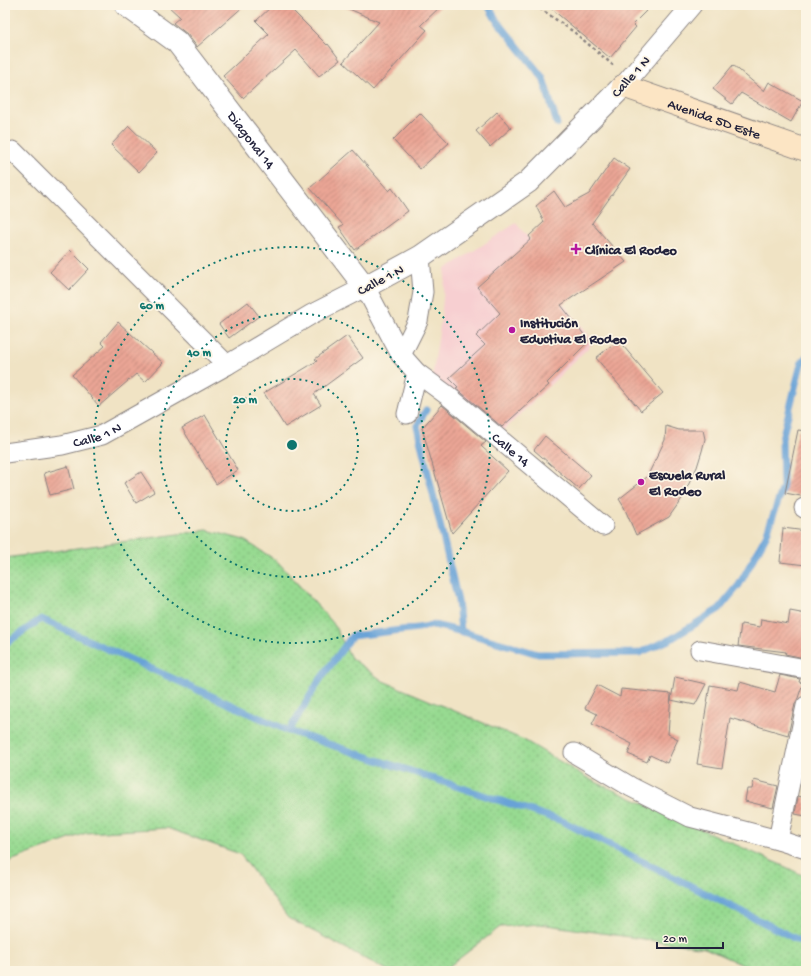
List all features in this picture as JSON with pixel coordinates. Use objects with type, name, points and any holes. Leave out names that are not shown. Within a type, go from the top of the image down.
[{"type":"main road","name":"Avenida 5D Este","points":[[625,84],[806,150]]},
{"type":"street","name":"Diagonal 14","points":[[126,5],[177,42],[365,287]]},
{"type":"street","name":"Calle 1 N","points":[[5,453],[62,445],[102,436],[312,314],[420,258],[528,182],[625,84],[692,5]]},
{"type":"street","points":[[13,151],[226,365]]},
{"type":"street","points":[[401,355],[418,321],[423,292],[420,258]]},
{"type":"street","name":"Calle 14","points":[[365,287],[401,355],[417,372],[447,395],[603,526]]},
{"type":"street","points":[[407,414],[417,372]]},
{"type":"street","points":[[700,650],[806,669]]},
{"type":"street","points":[[778,840],[806,706]]},
{"type":"street","points":[[574,753],[631,788],[690,817],[778,840],[806,849]]},
{"type":"path","points":[[535,5],[593,47],[616,68],[625,84]]},
{"type":"shaded area","name":"Institución Eductiva El Rodeo","points":[[516,223],[530,240],[562,288],[556,294],[594,342],[500,434],[432,379],[441,319],[446,269]]},
{"type":"green space","points":[[207,530],[244,540],[277,561],[333,623],[351,658],[383,681],[524,740],[591,780],[806,877],[806,971],[756,971],[705,948],[540,924],[500,927],[443,971],[389,971],[288,918],[240,854],[167,828],[86,833],[10,861],[5,871],[5,558]]},
{"type":"building","points":[[167,5],[245,5],[197,47],[187,34],[173,23],[180,17]]},
{"type":"building","points":[[273,5],[287,5],[327,45],[328,44],[340,60],[319,76],[296,50],[243,98],[223,76],[269,34],[256,21]]},
{"type":"building","points":[[340,5],[442,5],[421,25],[427,30],[373,90],[343,62],[379,22]]},
{"type":"building","points":[[547,5],[652,5],[633,24],[636,27],[610,58]]},
{"type":"building","points":[[733,65],[764,91],[769,82],[803,101],[791,122],[741,93],[732,104],[713,89]]},
{"type":"building","points":[[497,112],[511,128],[490,147],[476,131]]},
{"type":"building","points":[[420,113],[449,143],[420,169],[393,140]]},
{"type":"building","points":[[129,126],[157,153],[139,172],[111,145]]},
{"type":"building","points":[[353,150],[389,191],[392,188],[408,211],[355,250],[339,227],[343,225],[310,188]]},
{"type":"building","name":"Institución Eductiva El Rodeo","points":[[614,158],[630,169],[592,223],[626,262],[561,305],[589,341],[547,383],[549,385],[502,427],[456,388],[458,387],[449,378],[485,345],[476,336],[500,313],[477,287],[531,239],[529,236],[544,222],[536,206],[554,191],[565,207],[589,194]]},
{"type":"building","points":[[70,250],[89,269],[69,290],[50,272]]},
{"type":"building","points":[[248,302],[259,316],[229,338],[219,324]]},
{"type":"building","points":[[118,322],[163,363],[145,382],[136,374],[99,406],[72,375],[105,346],[101,342]]},
{"type":"building","points":[[347,336],[363,358],[314,394],[321,405],[285,427],[264,393],[317,361],[315,359]]},
{"type":"building","points":[[618,340],[663,393],[641,411],[596,358]]},
{"type":"building","points":[[442,405],[486,442],[481,446],[508,471],[452,533],[422,428]]},
{"type":"building","points":[[205,415],[238,470],[216,484],[182,428]]},
{"type":"building","points":[[666,426],[679,430],[703,430],[705,439],[702,451],[697,467],[681,500],[669,517],[636,535],[619,499],[647,477],[665,440]]},
{"type":"building","points":[[798,430],[806,431],[806,497],[785,493]]},
{"type":"building","points":[[545,436],[591,475],[579,489],[534,450]]},
{"type":"building","points":[[68,466],[74,489],[50,495],[44,473]]},
{"type":"building","points":[[141,472],[154,492],[136,503],[124,483]]},
{"type":"building","points":[[783,528],[806,531],[806,565],[780,562]]},
{"type":"building","points":[[790,611],[806,614],[806,649],[804,658],[785,654],[786,652],[738,646],[741,624],[760,627],[761,619],[788,624]]},
{"type":"building","points":[[780,675],[800,679],[799,682],[803,683],[795,704],[788,735],[730,718],[722,768],[697,764],[710,685],[738,690],[740,682],[775,692]]},
{"type":"building","points":[[675,677],[706,684],[695,705],[671,700]]},
{"type":"building","points":[[597,685],[620,697],[621,689],[671,694],[668,734],[678,739],[667,763],[650,755],[647,762],[628,754],[632,744],[592,724],[597,714],[585,708]]},
{"type":"building","points":[[754,780],[778,786],[773,808],[745,801],[747,789],[752,789]]},
{"type":"building","points":[[798,796],[806,798],[806,816],[795,814]]},
{"type":"waterway","points":[[488,5],[495,18],[543,78],[557,124]]},
{"type":"waterway","points":[[289,731],[319,681],[352,636],[434,625],[538,654],[639,653],[671,639],[719,609],[739,585],[766,536],[783,487],[782,439],[801,364],[806,357]]},
{"type":"waterway","points":[[426,410],[417,426],[458,601],[461,631],[464,632]]},
{"type":"waterway","points":[[5,644],[41,619],[289,731],[562,821],[806,944]]},
{"type":"place","name":"Clínica El Rodeo","points":[[576,249]]},
{"type":"place","name":"Institución Eductiva El Rodeo","points":[[512,330]]},
{"type":"place","name":"Escuela Rural El Rodeo","points":[[641,482]]}]
